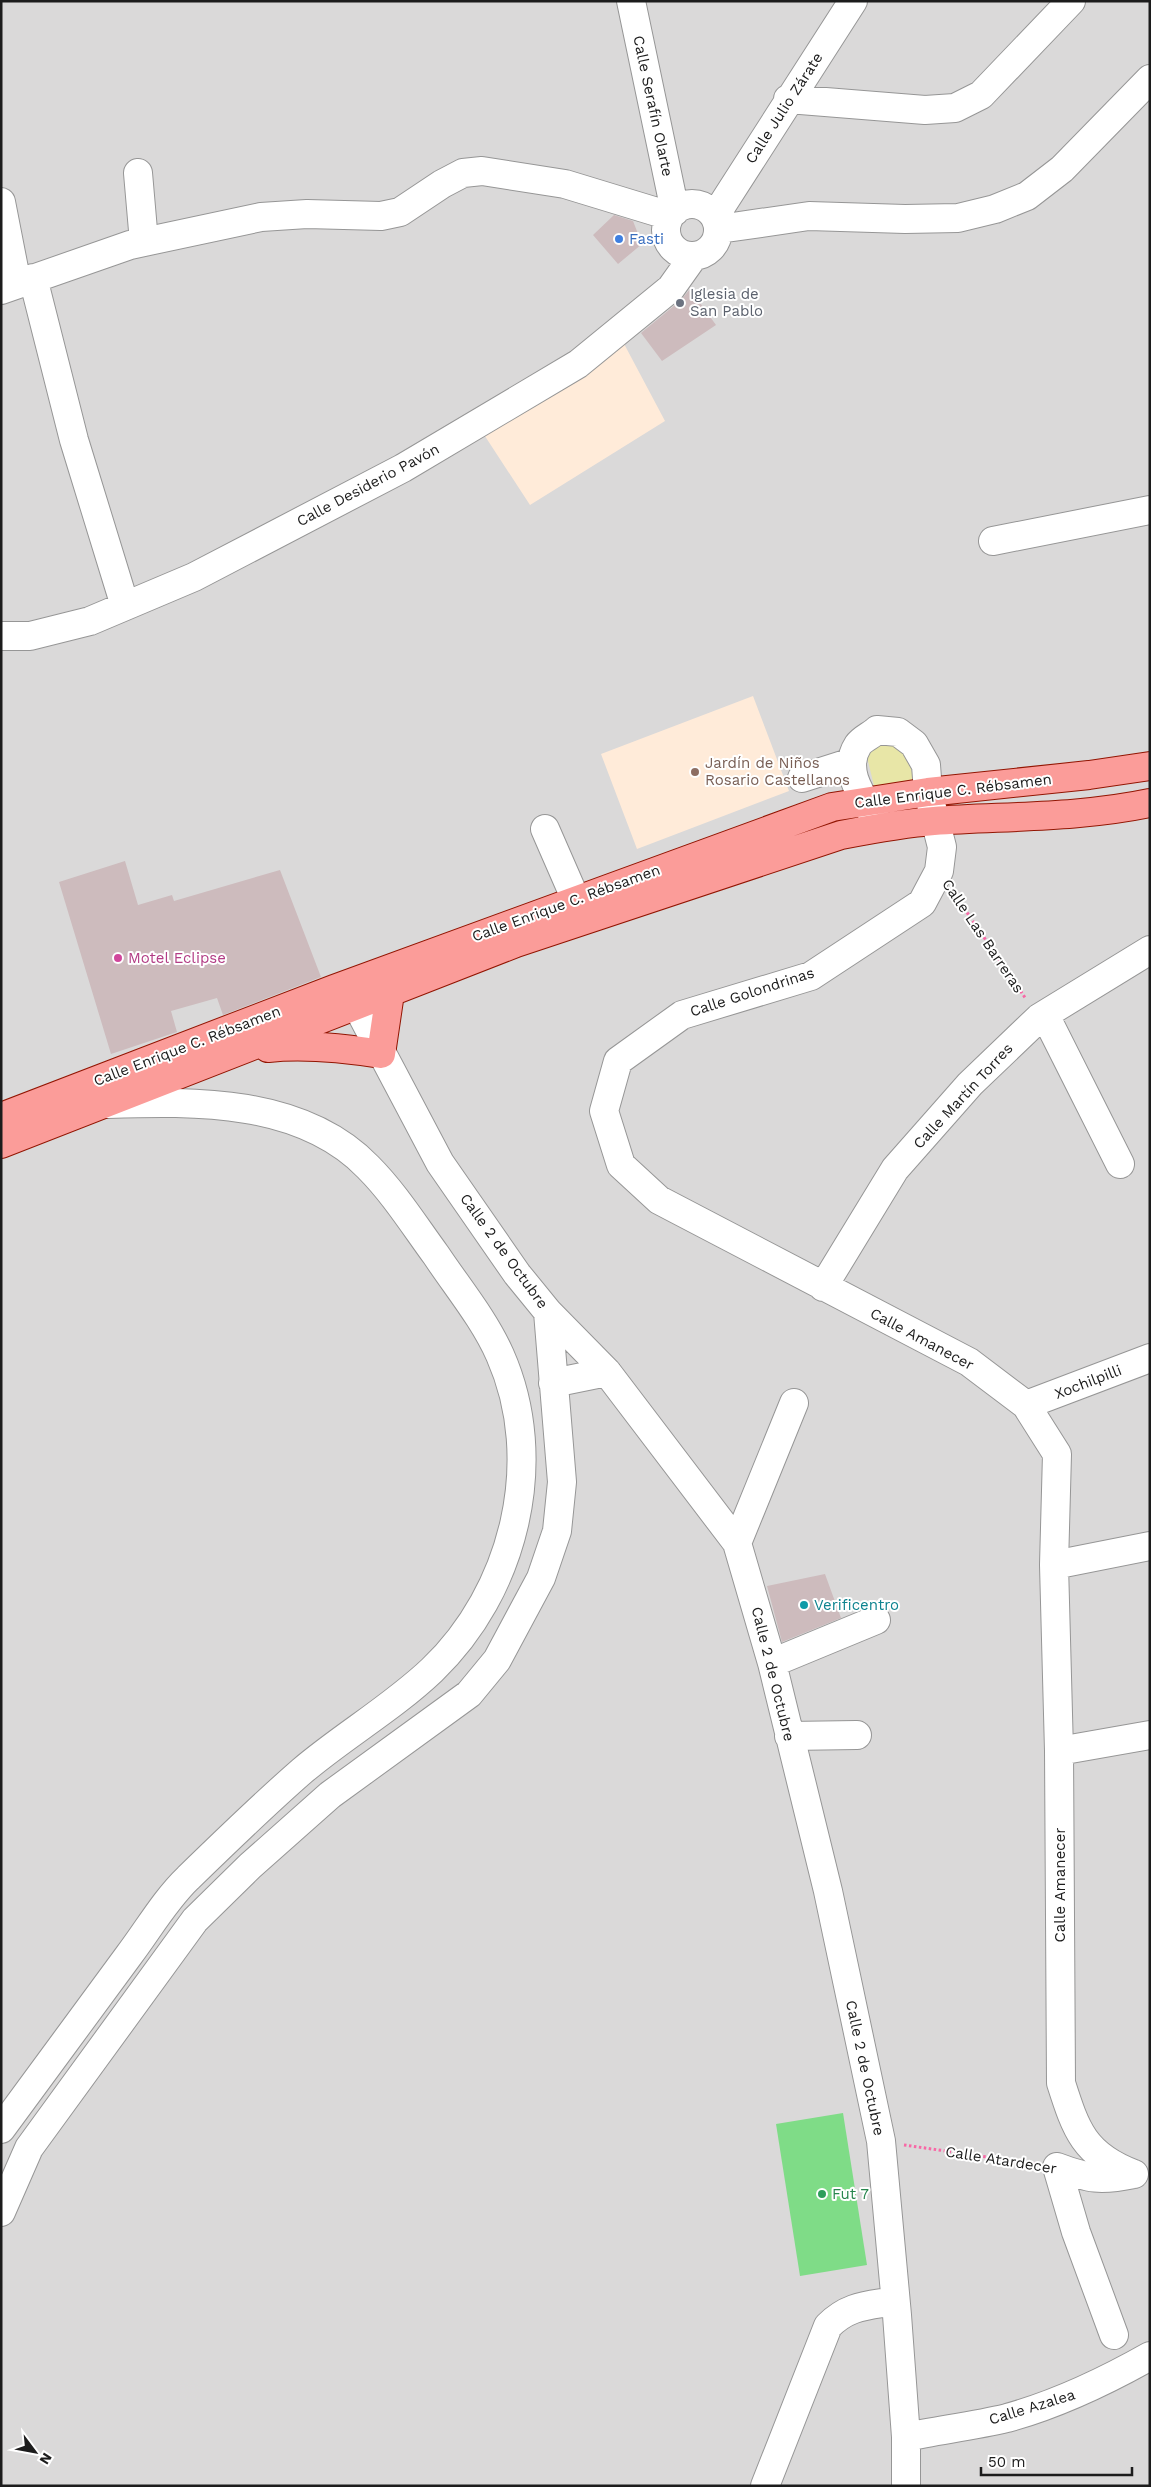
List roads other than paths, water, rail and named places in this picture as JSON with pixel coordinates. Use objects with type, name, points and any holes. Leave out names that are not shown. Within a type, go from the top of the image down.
[{"type":"main road","name":"Calle Enrique C. Rébsamen","points":[[1,1117],[334,989],[832,807],[928,792],[1089,775],[1150,766]]},
{"type":"main road","name":"Calle Enrique C. Rébsamen","points":[[1,1144],[240,1052],[356,1004],[390,993],[580,920],[841,835],[880,827],[935,821],[1115,811],[1150,803]]},
{"type":"main road","points":[[240,1052],[287,1046],[335,1047],[381,1054],[390,993]]},
{"type":"street","name":"Calle Serafín Olarte","points":[[631,1],[672,214]]},
{"type":"street","name":"Calle Julio Zárate","points":[[717,222],[788,100],[853,1]]},
{"type":"street","points":[[788,100],[925,110],[955,108],[981,95],[1071,1]]},
{"type":"street","points":[[717,222],[810,216],[958,218],[995,209],[1027,196],[1062,169],[1150,78]]},
{"type":"street","points":[[17,284],[144,242],[261,217],[307,214],[381,216],[400,212],[442,184],[463,173],[482,172],[565,184],[672,214]]},
{"type":"street","points":[[138,173],[144,242]]},
{"type":"street","points":[[1,202],[17,284],[74,440],[125,606]]},
{"type":"street","points":[[693,203],[706,207],[717,222],[716,242],[706,253],[693,257],[679,253],[669,243],[666,230],[672,214],[680,207],[693,203]]},
{"type":"street","name":"Calle Desiderio Pavón","points":[[1,636],[30,636],[90,622],[194,577],[394,473],[578,364],[671,288],[693,257]]},
{"type":"street","points":[[993,541],[1150,510]]},
{"type":"street","points":[[880,827],[853,779],[852,762],[858,744],[877,730],[898,732],[914,744],[926,765],[928,792]]},
{"type":"street","points":[[802,778],[852,762]]},
{"type":"street","name":"Calle Las Barreras","points":[[928,792],[942,847],[939,871]]},
{"type":"street","points":[[545,829],[576,900]]},
{"type":"street","name":"Calle Golondrinas","points":[[823,1287],[660,1200],[621,1165],[604,1111],[618,1061],[682,1015],[811,976],[922,903],[939,871]]},
{"type":"street","name":"Calle Martín Torres","points":[[823,1287],[895,1170],[970,1084],[1042,1016],[1150,950]]},
{"type":"street","name":"Calle 2 de Octubre","points":[[334,989],[356,1004],[440,1163],[517,1274],[548,1312],[607,1372],[737,1543],[772,1663],[828,1891],[881,2142],[906,2437],[906,2486]]},
{"type":"street","points":[[1042,1016],[1120,1164]]},
{"type":"street","points":[[1,2129],[184,1882],[304,1770],[428,1674],[452,1650],[476,1613],[502,1564],[515,1526],[522,1480],[522,1433],[513,1388],[500,1354],[482,1323],[395,1197],[366,1164],[327,1136],[289,1119],[246,1110],[194,1103],[101,1104]]},
{"type":"street","name":"Calle Amanecer","points":[[823,1287],[969,1362],[1026,1406],[1057,1454],[1054,1565],[1059,1751],[1061,2083],[1075,2127],[1093,2149],[1113,2166],[1142,2171]]},
{"type":"street","points":[[1,2212],[29,2148],[195,1920],[330,1795],[469,1694],[496,1660],[541,1578],[557,1531],[562,1482],[548,1312]]},
{"type":"street","name":"Xochilpilli","points":[[1026,1406],[1150,1358]]},
{"type":"street","points":[[553,1383],[607,1372]]},
{"type":"street","points":[[737,1543],[794,1403]]},
{"type":"street","points":[[1054,1565],[1150,1546]]},
{"type":"street","points":[[772,1663],[876,1620]]},
{"type":"street","points":[[789,1736],[857,1735]]},
{"type":"street","points":[[1059,1751],[1150,1735]]},
{"type":"street","points":[[212,1855],[236,1880]]},
{"type":"street","name":"Calle Atardecer","points":[[1114,2335],[1076,2232],[1057,2167],[1081,2176],[1103,2179],[1142,2171]]},
{"type":"street","points":[[765,2486],[828,2326],[896,2308]]},
{"type":"street","name":"Calle Azalea","points":[[906,2437],[1006,2418],[1056,2402],[1101,2384],[1150,2356]]},
{"type":"place","name":"Fasti","points":[[619,239]]},
{"type":"place","name":"Iglesia de San Pablo","points":[[680,303]]},
{"type":"place","name":"Jardín de Niños Rosario Castellanos","points":[[695,772]]},
{"type":"place","name":"Motel Eclipse","points":[[118,958]]},
{"type":"place","name":"Verificentro","points":[[804,1605]]},
{"type":"place","name":"Fut 7","points":[[822,2194]]}]
